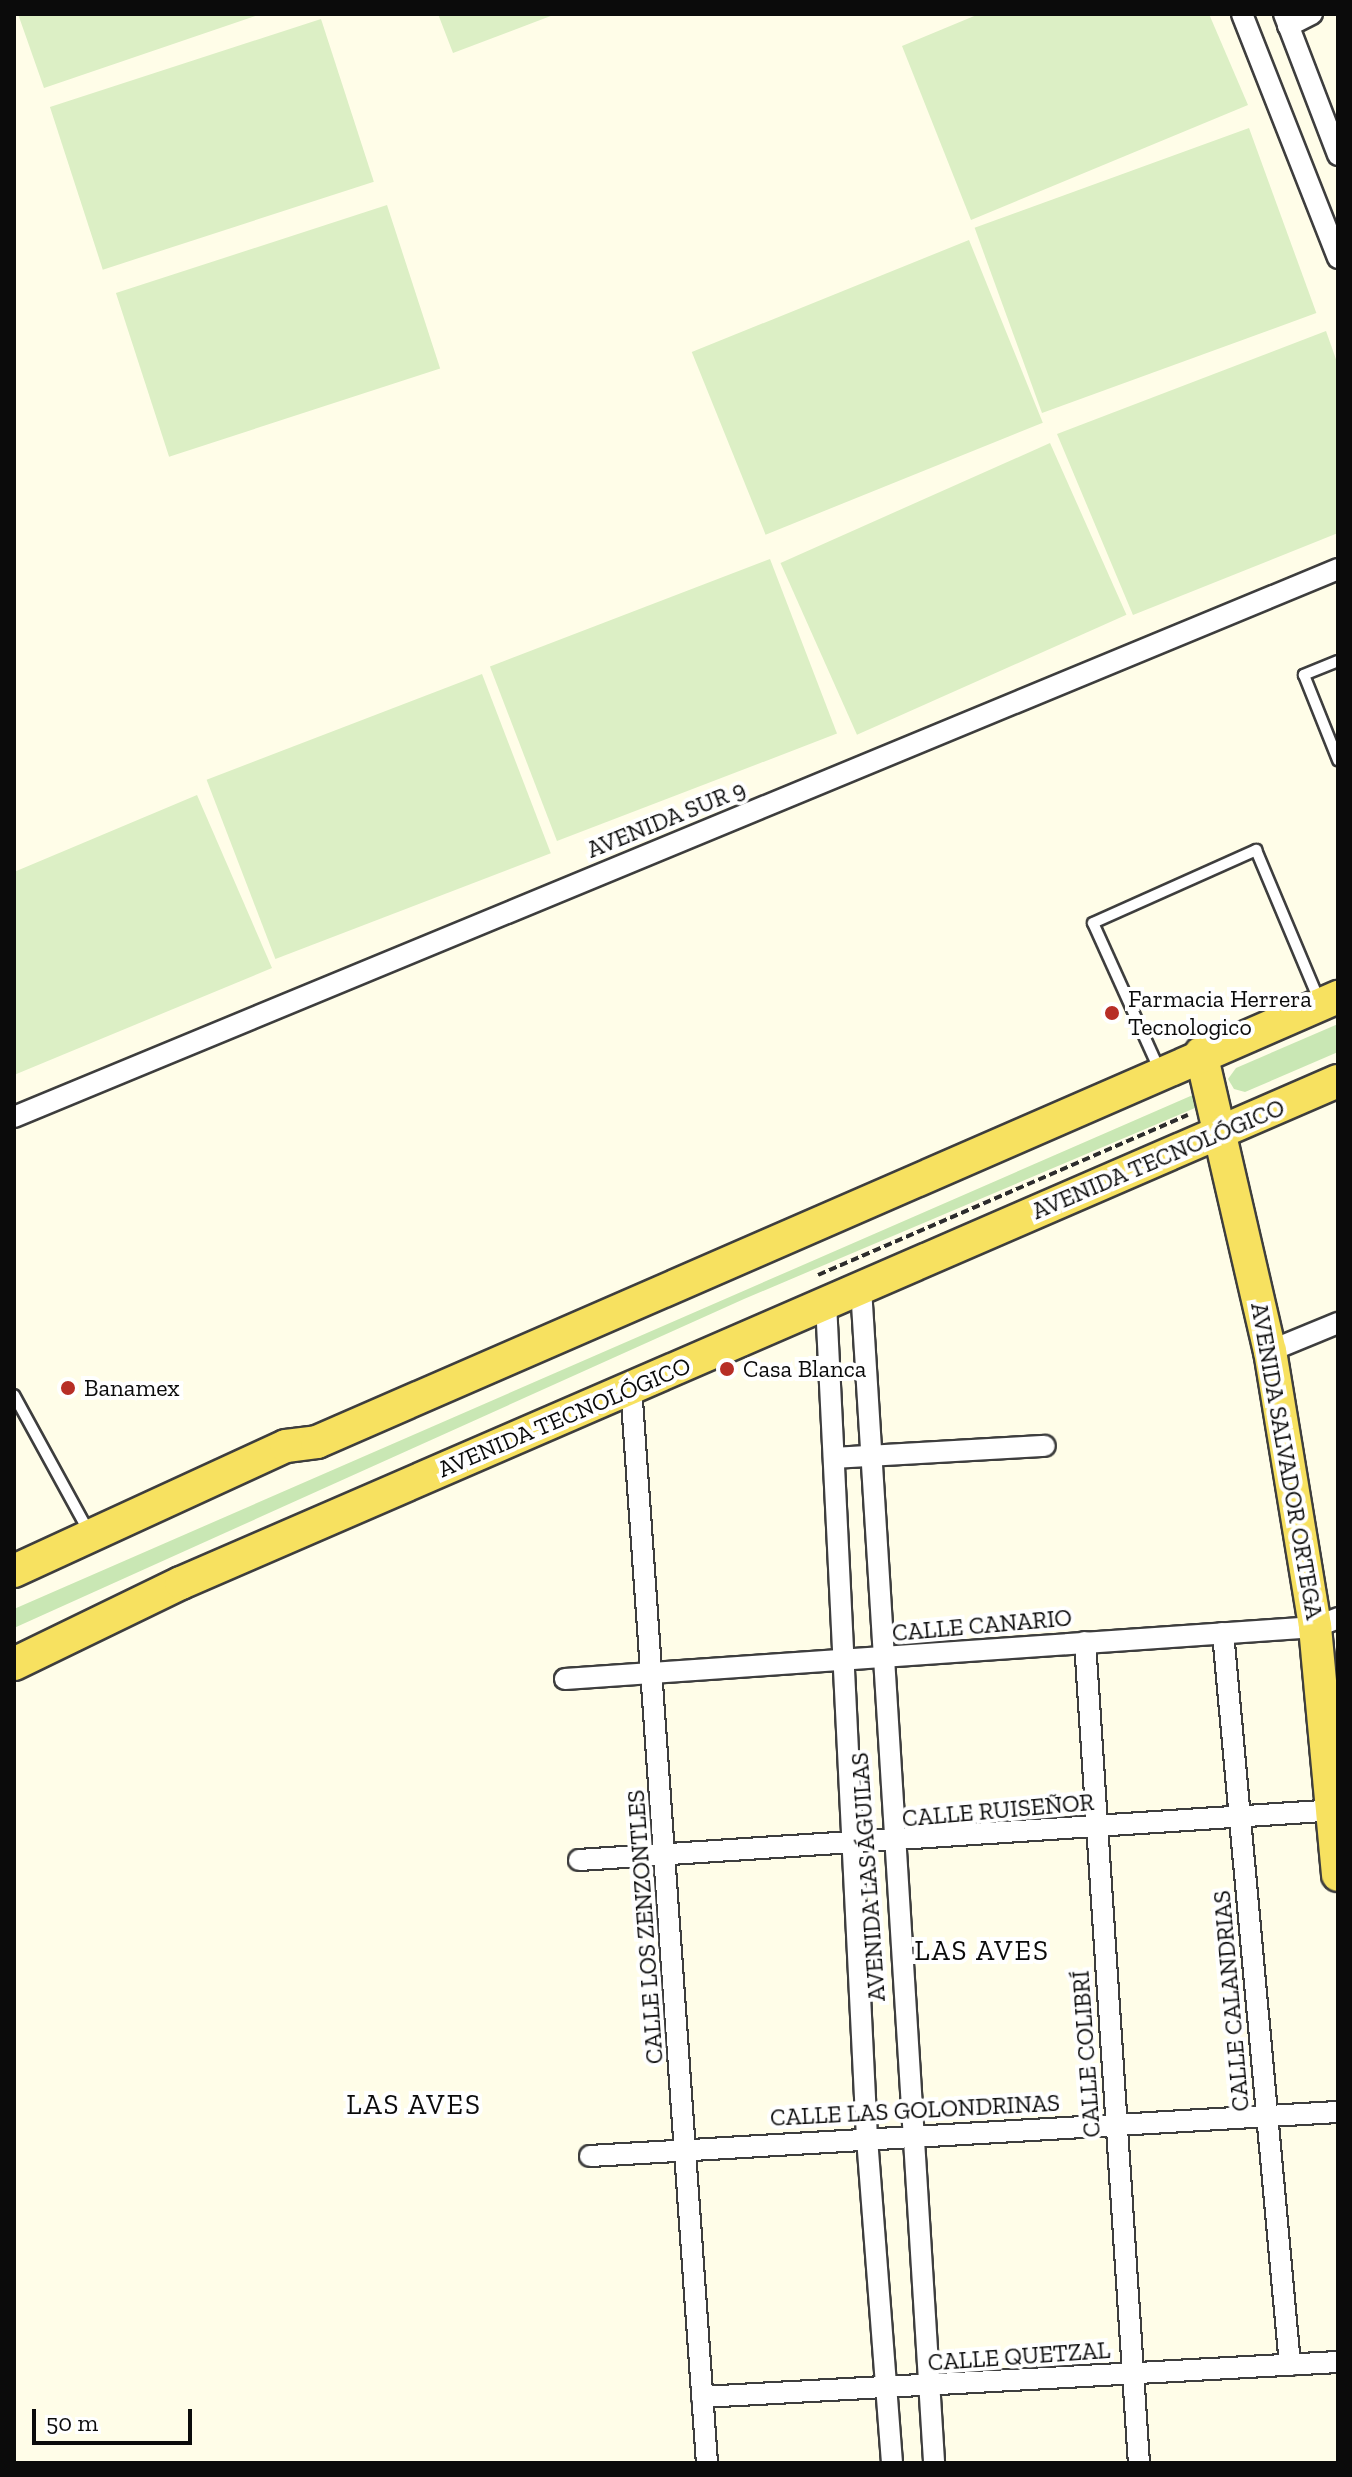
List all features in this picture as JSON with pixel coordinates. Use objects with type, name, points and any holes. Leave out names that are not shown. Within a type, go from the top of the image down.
[{"type":"main road","points":[[14,1584],[317,1442],[1201,1053],[1330,1000]]},
{"type":"main road","name":"AVENIDA SALVADOR ORTEGA","points":[[1201,1053],[1224,1130],[1327,1622],[1338,1875]]},
{"type":"main road","name":"AVENIDA TECNOLÓGICO","points":[[14,1664],[181,1583],[1330,1082]]},
{"type":"main road","points":[[14,1571],[93,1539],[286,1446],[317,1442]]},
{"type":"main road","points":[[14,1652],[181,1583]]},
{"type":"street","points":[[1242,14],[1338,258]]},
{"type":"street","points":[[1312,14],[1286,20],[1338,155]]},
{"type":"street","name":"AVENIDA SUR 9","points":[[14,1117],[1338,569]]},
{"type":"street","name":"AVENIDA LAS ÁGUILAS","points":[[861,1288],[891,1845],[934,2463]]},
{"type":"street","name":"AVENIDA LAS ÁGUILAS","points":[[826,1303],[856,1846],[867,2138],[892,2463]]},
{"type":"street","points":[[1270,1351],[1338,1323]]},
{"type":"street","name":"CALLE LOS ZENZONTLES","points":[[631,1387],[688,2150],[707,2463]]},
{"type":"street","points":[[834,1458],[1045,1446]]},
{"type":"street","name":"CALLE CANARIO","points":[[565,1679],[880,1660],[1327,1622]]},
{"type":"street","name":"CALLE CALANDRIAS","points":[[1223,1633],[1290,2365]]},
{"type":"street","name":"CALLE COLIBRÍ","points":[[1085,1642],[1139,2463]]},
{"type":"street","name":"CALLE RUISEÑOR","points":[[579,1860],[666,1853],[891,1845],[1336,1811]]},
{"type":"street","name":"CALLE LAS GOLONDRINAS","points":[[590,2156],[1338,2112]]},
{"type":"street","name":"CALLE QUETZAL","points":[[702,2397],[927,2388],[1338,2362]]},
{"type":"lane","points":[[1338,661],[1304,675],[1338,760]]},
{"type":"lane","points":[[1160,1071],[1093,923],[1256,850],[1330,1000]]},
{"type":"lane","points":[[14,1395],[93,1539]]},
{"type":"green space","points":[[18,14],[261,14],[44,88]]},
{"type":"green space","points":[[438,14],[556,14],[453,53]]},
{"type":"green space","points":[[979,14],[1209,14],[1248,105],[971,220],[902,46]]},
{"type":"green space","points":[[321,19],[374,182],[103,270],[50,107]]},
{"type":"green space","points":[[1249,128],[1316,313],[1042,413],[975,228]]},
{"type":"green space","points":[[387,205],[440,369],[169,457],[116,293]]},
{"type":"green space","points":[[969,240],[1043,423],[766,535],[692,352]]},
{"type":"green space","points":[[1326,331],[1338,365],[1338,533],[1133,615],[1057,434]]},
{"type":"green space","points":[[1050,443],[1126,615],[857,735],[781,563]]},
{"type":"green space","points":[[770,559],[837,734],[557,841],[490,667]]},
{"type":"green space","points":[[482,674],[551,853],[275,959],[207,780]]},
{"type":"green space","points":[[197,795],[272,968],[14,1075],[14,872]]},
{"type":"green space","points":[[1338,1024],[1338,1052],[1245,1092],[1234,1089],[1228,1079],[1236,1068]]},
{"type":"green space","points":[[1202,1091],[1206,1102],[1195,1108],[744,1299],[14,1628],[14,1609]]},
{"type":"place","name":"Farmacia Herrera Tecnologico","points":[[1112,1013]]},
{"type":"place","name":"Casa Blanca","points":[[727,1369]]},
{"type":"place","name":"Banamex","points":[[68,1388]]},
{"type":"district","name":"LAS AVES","points":[[982,1951]]},
{"type":"district","name":"LAS AVES","points":[[414,2105]]}]
